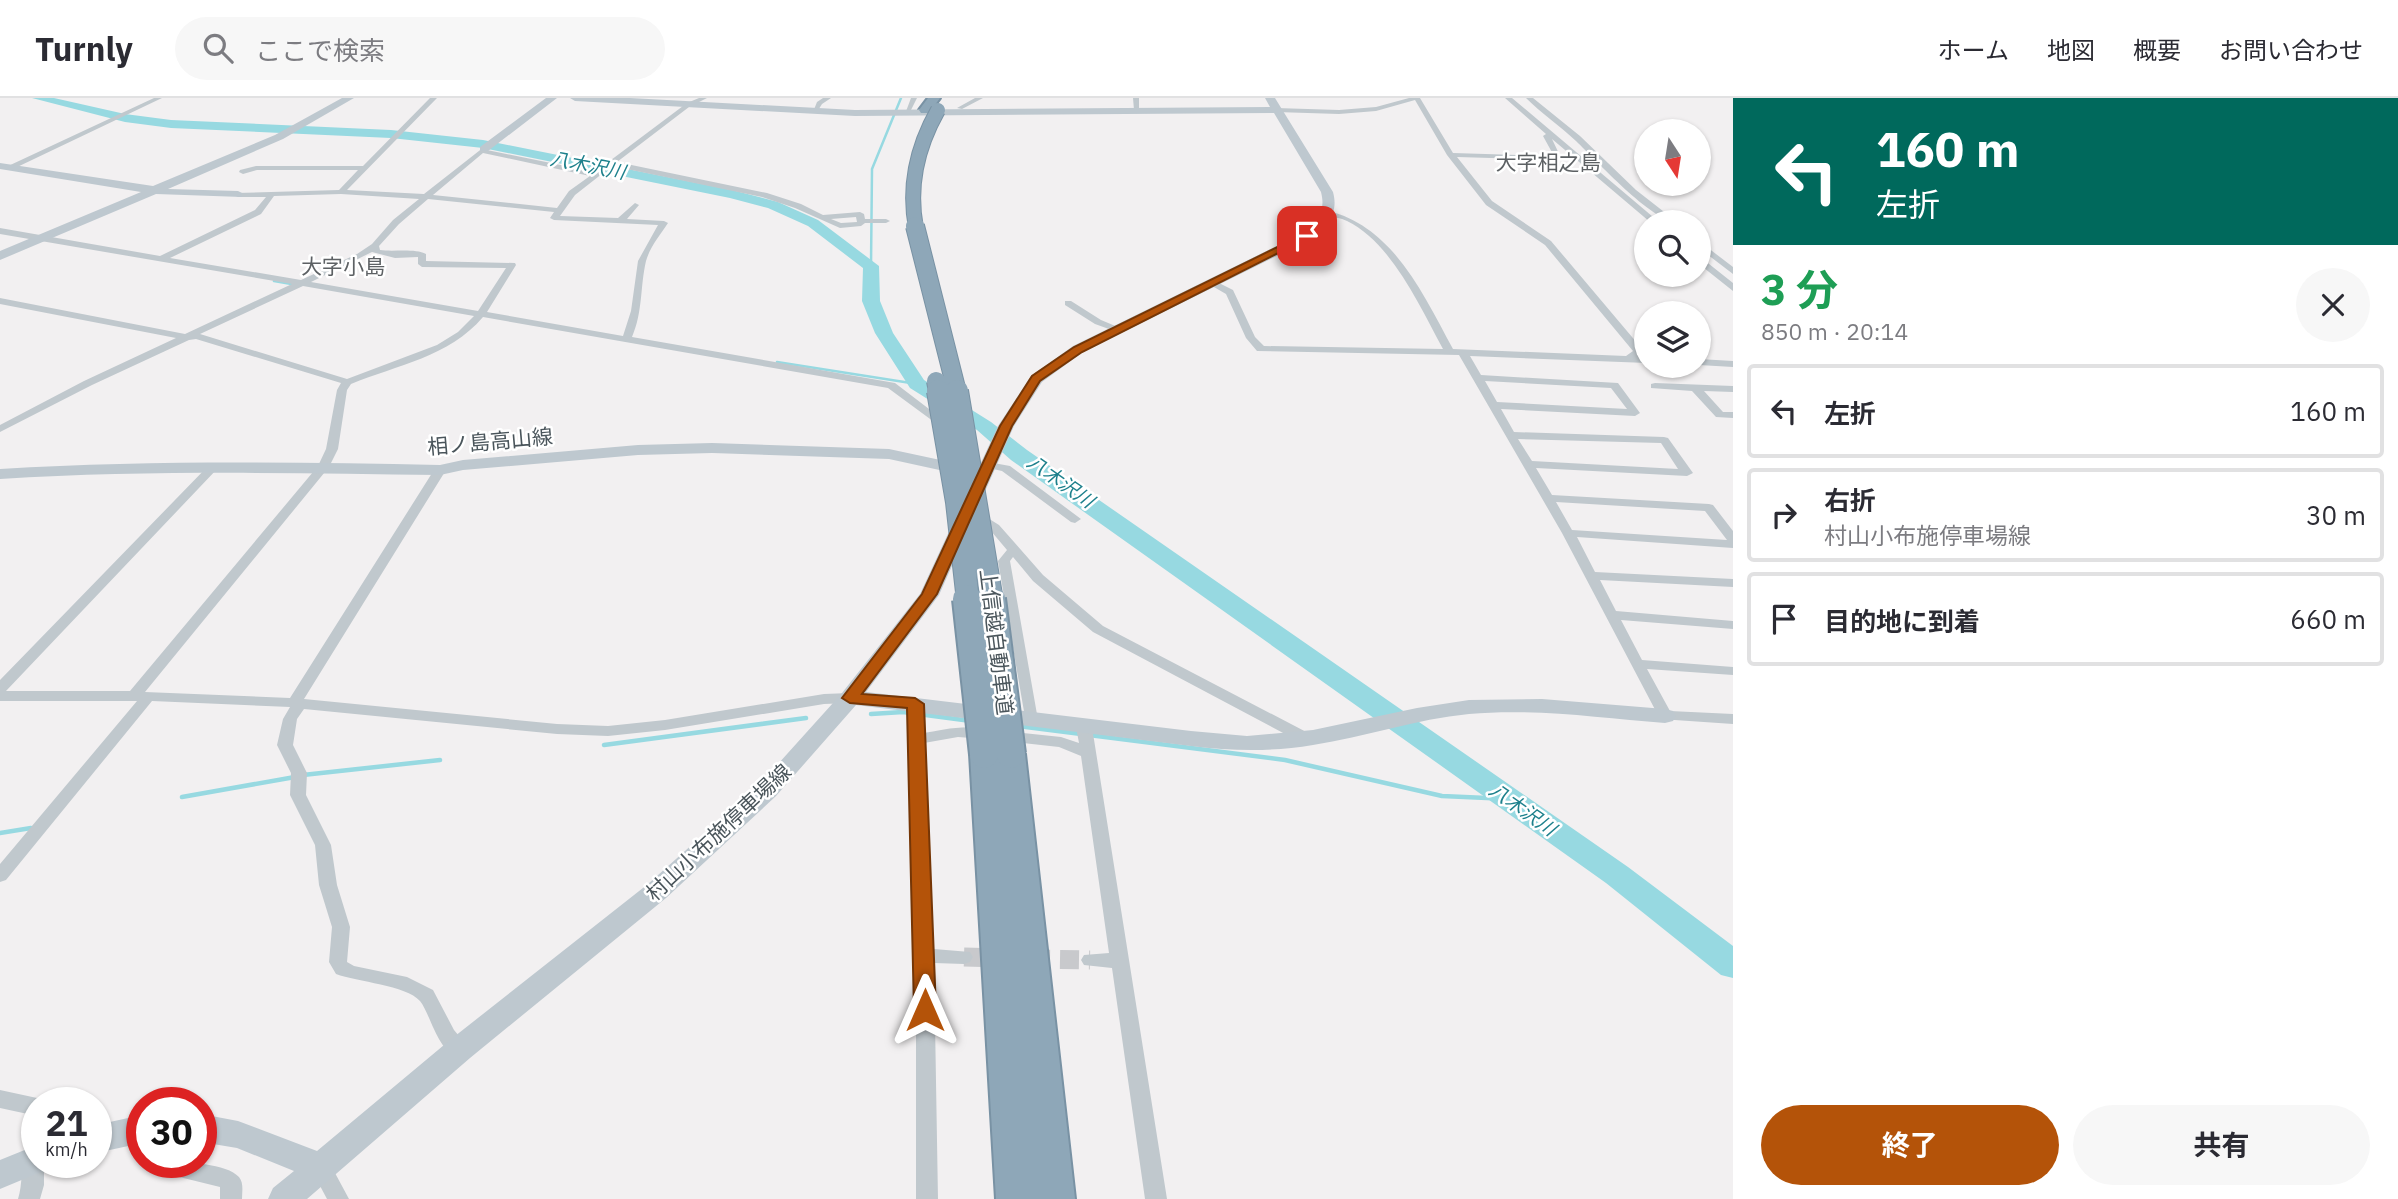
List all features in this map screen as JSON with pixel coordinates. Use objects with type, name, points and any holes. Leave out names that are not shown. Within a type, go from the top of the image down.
[{"type":"highway","name":"上信越自動車道","points":[[932,107],[915,167],[915,225],[950,358],[988,565],[1016,1199]]},
{"type":"highway","name":"上信越自動車道","points":[[998,754],[1055,1199]]},
{"type":"main road","points":[[0,256],[279,137],[349,98]]},
{"type":"main road","points":[[483,150],[552,98]]},
{"type":"main road","points":[[575,98],[889,113],[932,107],[1137,110],[1273,104],[1327,192],[1331,202],[1329,214]]},
{"type":"main road","points":[[5,167],[153,190],[195,195],[238,195]]},
{"type":"main road","name":"村山小布施停車場線","points":[[284,1199],[460,1049],[667,881],[768,790],[850,698],[929,594],[968,509],[986,460],[1014,410],[1036,379],[1078,349],[1307,236],[1323,224],[1329,214]]},
{"type":"main road","name":"相ノ島高山線","points":[[0,474],[97,468],[214,466],[440,470],[463,465],[638,450],[712,449],[889,454],[986,460]]},
{"type":"main road","points":[[850,698],[916,710],[1031,720],[1085,737],[1209,742],[1259,743],[1307,739],[1416,715],[1469,707],[1536,707],[1665,716]]},
{"type":"main road","points":[[217,1131],[238,1135],[321,1167]]},
{"type":"main road","points":[[0,1175],[21,1166]]},
{"type":"street","points":[[5,167],[159,98]]},
{"type":"street","points":[[341,192],[434,98]]},
{"type":"street","points":[[627,338],[641,288],[641,266],[649,245],[664,223],[554,218],[572,193],[690,105],[704,98]]},
{"type":"street","points":[[815,111],[819,103],[828,98]]},
{"type":"street","points":[[932,107],[968,98]]},
{"type":"street","points":[[932,107],[980,98]]},
{"type":"street","points":[[1136,98],[1137,110]]},
{"type":"street","points":[[1273,104],[1339,112],[1376,109],[1417,98],[1451,155],[1489,204],[1548,243],[1639,352],[1629,359]]},
{"type":"street","points":[[1496,98],[1530,118]]},
{"type":"street","points":[[1508,98],[1640,210]]},
{"type":"street","points":[[1529,98],[1577,138],[1633,192],[1657,210]]},
{"type":"street","points":[[1451,155],[1559,158],[1548,141],[1546,131]]},
{"type":"street","points":[[0,429],[25,414],[185,337],[360,256],[375,246],[396,222],[483,150],[598,175]]},
{"type":"street","points":[[613,164],[752,191],[798,206],[840,226],[861,224],[861,221],[886,221]]},
{"type":"street","points":[[243,172],[256,168],[365,168]]},
{"type":"street","points":[[1598,176],[1665,210]]},
{"type":"street","points":[[238,195],[341,192],[428,197],[558,210]]},
{"type":"street","points":[[161,259],[258,212],[272,194]]},
{"type":"street","points":[[620,220],[635,205]]},
{"type":"street","points":[[1329,214],[1347,216],[1359,223],[1397,262],[1456,352],[1478,378],[1568,533],[1589,576],[1640,664],[1665,716],[1733,719]]},
{"type":"street","points":[[631,221],[633,232]]},
{"type":"street","points":[[0,231],[891,385],[986,460],[1006,468],[1075,519]]},
{"type":"street","points":[[0,301],[185,337],[196,336],[347,382],[431,352],[456,339],[499,290],[512,265],[422,264],[422,254],[395,255],[376,252],[375,246]]},
{"type":"street","points":[[1711,253],[1733,271]]},
{"type":"street","points":[[1711,269],[1733,288]]},
{"type":"street","points":[[1212,283],[1230,292],[1251,338],[1261,349],[1456,352],[1634,359]]},
{"type":"street","points":[[1068,303],[1098,322],[1120,330]]},
{"type":"street","points":[[1711,363],[1733,364]]},
{"type":"street","points":[[1478,378],[1614,385],[1635,413],[1493,405]]},
{"type":"street","points":[[0,876],[323,467],[332,449],[342,390],[347,382]]},
{"type":"street","points":[[1655,386],[1733,389]]},
{"type":"street","points":[[1695,388],[1720,415],[1733,415]]},
{"type":"street","points":[[1512,435],[1664,440],[1686,473],[1527,464]]},
{"type":"street","points":[[2,696],[214,466]]},
{"type":"street","points":[[440,470],[297,703],[290,719],[285,745],[299,776],[298,795],[323,845],[328,885],[340,919],[338,962],[342,968],[353,973],[407,984],[426,995],[447,1036],[460,1049]]},
{"type":"street","points":[[1548,498],[1709,508],[1733,539]]},
{"type":"street","points":[[968,509],[995,528],[1038,578],[1098,629],[1307,739]]},
{"type":"street","points":[[1568,533],[1733,544]]},
{"type":"street","points":[[1016,551],[1004,561],[1031,720]]},
{"type":"street","points":[[1589,576],[1733,583]]},
{"type":"street","points":[[1612,615],[1733,625]]},
{"type":"street","points":[[1640,664],[1733,671]]},
{"type":"street","points":[[2,696],[141,697],[297,703],[557,729],[608,731],[850,698]]},
{"type":"street","points":[[916,710],[925,957],[927,1199]]},
{"type":"street","points":[[917,739],[958,732],[1061,742],[1085,737],[1156,1199]]},
{"type":"street","points":[[925,957],[964,957]]},
{"type":"street","points":[[1090,960],[1121,961]]},
{"type":"street","points":[[0,1099],[21,1104]]},
{"type":"street","points":[[321,1167],[338,1199]]},
{"type":"street","points":[[217,1177],[232,1184],[231,1199]]},
{"type":"street","points":[[29,1199],[34,1178]]},
{"type":"waterway","name":"八木沢川","points":[[38,98],[125,118],[171,124],[391,134],[483,144],[732,194],[773,205],[813,223],[871,266],[871,301],[884,333],[917,384],[984,426],[1019,455],[1617,875],[1733,965]]},
{"type":"waterway","points":[[871,266],[872,169],[901,98]]},
{"type":"waterway","points":[[274,281],[297,285]]},
{"type":"waterway","points":[[777,362],[917,384]]},
{"type":"waterway","points":[[871,714],[903,712],[971,721]]},
{"type":"waterway","points":[[604,745],[806,718]]},
{"type":"waterway","points":[[1018,726],[1285,760],[1442,796],[1509,799]]},
{"type":"waterway","points":[[303,775],[440,760]]},
{"type":"waterway","points":[[182,797],[295,777]]},
{"type":"waterway","points":[[0,833],[31,828]]},
{"type":"tunnel","points":[[964,957],[1001,958]]},
{"type":"tunnel","points":[[1031,959],[1090,960]]},
{"type":"district","name":"大字相之島","points":[[1548,162]]},
{"type":"district","name":"大字小島","points":[[343,266]]},
{"type":"route","points":[[925,1010],[915,704],[850,698],[929,594],[1006,426],[1036,379],[1078,349],[1307,236]]}]
